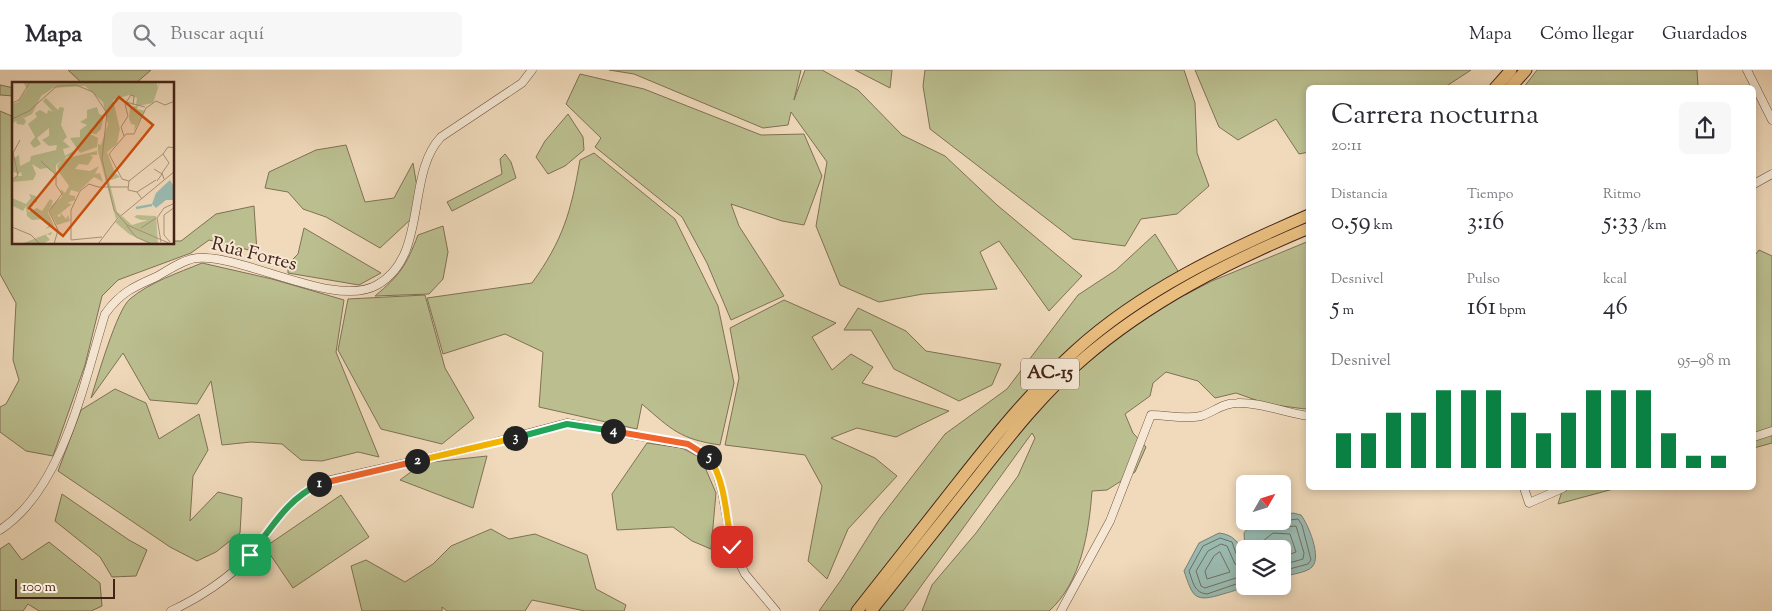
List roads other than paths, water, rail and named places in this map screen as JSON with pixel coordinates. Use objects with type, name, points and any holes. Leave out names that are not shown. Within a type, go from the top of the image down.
[{"type":"highway","points":[[1498,85],[1511,70]]},
{"type":"highway","points":[[1513,85],[1526,70]]},
{"type":"highway","name":"AC-15","points":[[857,611],[992,440],[1041,382],[1076,350],[1140,300],[1191,270],[1306,216]]},
{"type":"highway","name":"AC-15","points":[[872,611],[1001,447],[1050,391],[1084,358],[1147,310],[1197,280],[1306,229]]},
{"type":"street","name":"Rúa Fortes","points":[[0,530],[14,521],[26,507],[63,450],[104,314],[116,298],[195,258],[221,260],[306,284],[345,290],[377,286],[392,273],[402,259],[418,207],[423,174],[431,147],[441,137],[522,83],[532,70]]},
{"type":"street","points":[[1747,70],[1754,85]]},
{"type":"street","points":[[1756,88],[1772,120]]},
{"type":"street","points":[[1756,183],[1772,174]]},
{"type":"street","points":[[1061,611],[1110,520],[1151,415],[1181,418],[1203,415],[1221,405],[1236,403],[1254,404],[1306,415]]},
{"type":"street","points":[[171,611],[198,596],[234,570],[250,555],[282,512],[309,489],[322,482],[478,448],[567,424],[688,444],[708,456],[715,466],[722,491],[732,547],[745,574],[776,611]]},
{"type":"street","points":[[1756,436],[1772,432]]},
{"type":"street","points":[[1525,490],[1529,503],[1558,490]]},
{"type":"water","points":[[1291,514],[1301,515],[1307,526],[1315,549],[1315,562],[1306,571],[1291,575],[1291,540],[1244,540],[1244,533],[1247,530],[1291,530]]},
{"type":"water","points":[[1219,533],[1228,535],[1236,541],[1236,590],[1213,597],[1200,598],[1196,596],[1190,587],[1184,571],[1199,543]]}]
